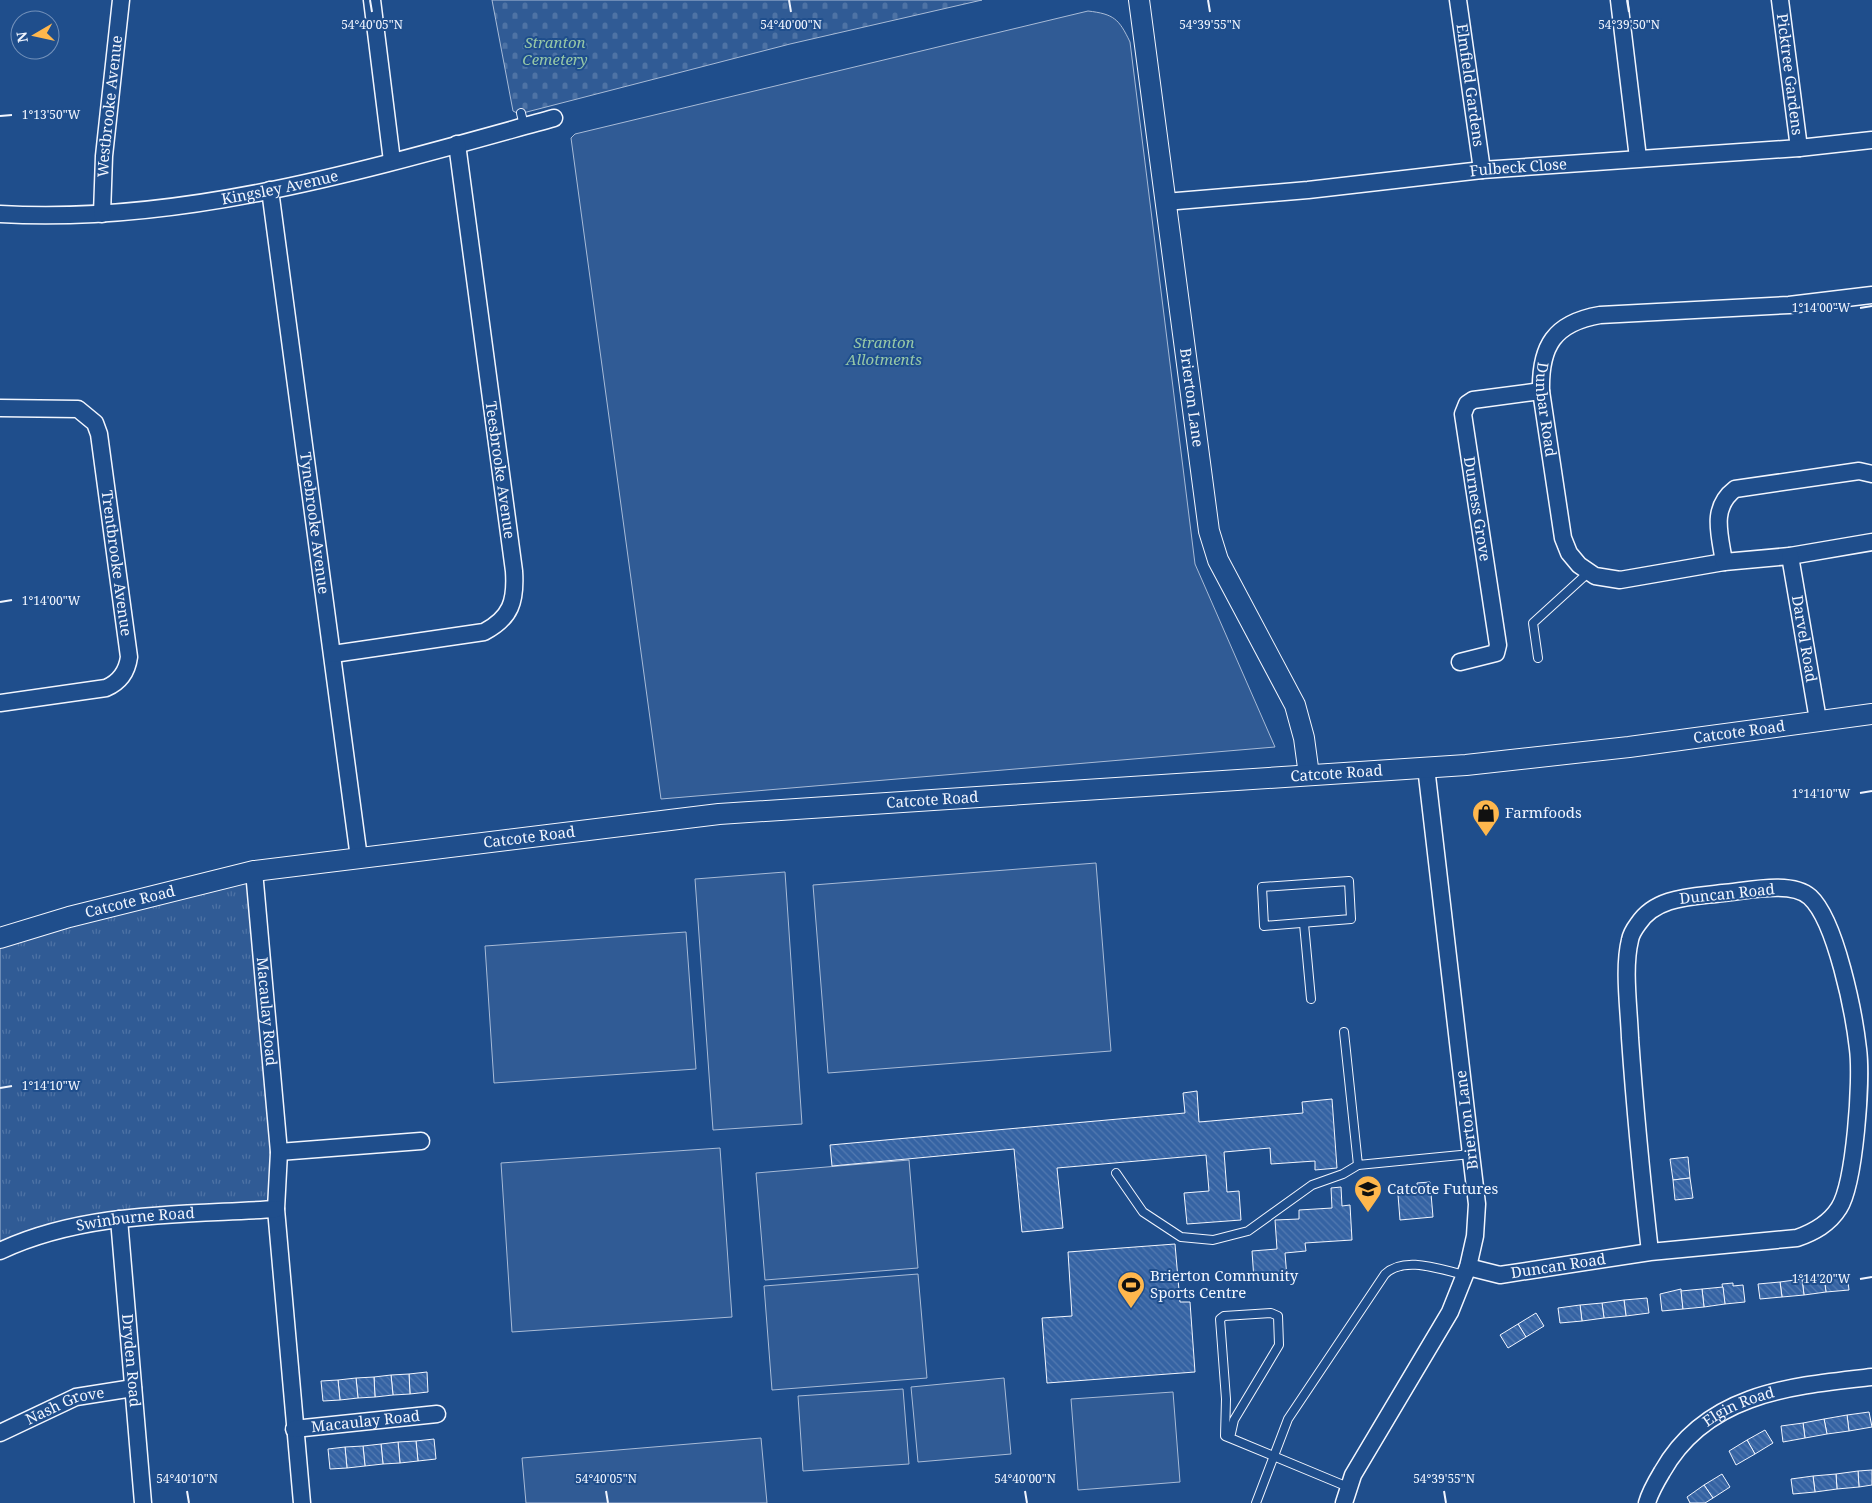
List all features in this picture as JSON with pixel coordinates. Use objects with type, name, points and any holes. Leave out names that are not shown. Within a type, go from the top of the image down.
[{"type":"street","name":"Westbrooke Avenue","points":[[102,214],[104,156],[122,0]]},
{"type":"street","points":[[372,0],[392,161]]},
{"type":"street","name":"Brierton Lane","points":[[1139,0],[1209,531],[1218,560],[1296,705],[1304,738],[1309,775]]},
{"type":"street","name":"Elmfield Gardens","points":[[1458,0],[1482,170]]},
{"type":"street","points":[[1619,0],[1638,158]]},
{"type":"street","name":"Picktree Gardens","points":[[1780,0],[1799,148]]},
{"type":"street","name":"Kingsley Avenue","points":[[0,214],[102,214],[182,205],[270,190],[457,144],[522,120],[554,118]]},
{"type":"street","name":"Fulbeck Close","points":[[1165,202],[1301,191],[1482,170],[1799,148],[1872,140]]},
{"type":"street","name":"Teesbrooke Avenue","points":[[333,654],[484,632],[497,625],[509,612],[514,598],[514,571],[457,144]]},
{"type":"street","name":"Tynebrooke Avenue","points":[[270,190],[359,858]]},
{"type":"street","name":"Dunbar Road","points":[[1872,295],[1789,305],[1600,315],[1581,318],[1563,328],[1550,342],[1542,367],[1541,391],[1563,538],[1569,553],[1579,565],[1595,576],[1620,580],[1724,562],[1790,556],[1872,542]]},
{"type":"street","name":"Durness Grove","points":[[1460,662],[1496,653],[1498,645],[1463,414],[1467,404],[1473,400],[1541,391]]},
{"type":"street","name":"Trentbrooke Avenue","points":[[0,408],[78,409],[95,423],[99,434],[129,657],[124,675],[116,684],[106,688],[0,703]]},
{"type":"street","points":[[1724,562],[1718,517],[1720,507],[1726,496],[1735,490],[1860,471],[1872,474]]},
{"type":"street","name":"Darvel Road","points":[[1790,556],[1818,720]]},
{"type":"street","name":"Catcote Road","points":[[0,938],[69,917],[254,871],[718,814],[1521,760],[1872,714]]},
{"type":"street","name":"Brierton Lane","points":[[1344,1503],[1353,1475],[1450,1312],[1467,1271],[1475,1236],[1476,1204],[1471,1154],[1426,767]]},
{"type":"street","name":"Macaulay Road","points":[[254,871],[279,1152],[276,1209],[302,1503]]},
{"type":"street","name":"Duncan Road","points":[[1467,1271],[1500,1275],[1650,1252],[1797,1238],[1813,1232],[1828,1222],[1841,1206],[1856,1138],[1865,1050],[1841,965],[1824,917],[1810,896],[1789,887],[1673,899],[1651,910],[1639,922],[1630,938],[1627,959],[1637,1138],[1650,1252]]},
{"type":"street","points":[[279,1152],[421,1141]]},
{"type":"street","name":"Swinburne Road","points":[[0,1251],[23,1240],[76,1225],[119,1219],[276,1209]]},
{"type":"street","name":"Dryden Road","points":[[119,1219],[143,1503]]},
{"type":"street","name":"Elgin Road","points":[[1647,1503],[1672,1454],[1692,1432],[1714,1416],[1750,1398],[1797,1387],[1872,1376]]},
{"type":"street","name":"Nash Grove","points":[[0,1434],[76,1397],[133,1388]]},
{"type":"street","name":"Macaulay Road","points":[[294,1429],[438,1414]]},
{"type":"lane","points":[[1538,658],[1534,623],[1589,572]]},
{"type":"lane","points":[[1349,881],[1351,919],[1304,924],[1264,926],[1262,887],[1349,881]]},
{"type":"lane","points":[[1304,924],[1311,999]]},
{"type":"lane","points":[[1344,1032],[1358,1165]]},
{"type":"lane","points":[[1116,1173],[1143,1212],[1182,1237],[1213,1240],[1248,1231],[1312,1185],[1343,1174],[1358,1165],[1471,1154]]},
{"type":"lane","points":[[1256,1503],[1276,1457],[1288,1419],[1389,1270],[1393,1267],[1412,1264],[1467,1271]]},
{"type":"lane","points":[[1230,1438],[1234,1420],[1279,1345],[1278,1316],[1271,1313],[1224,1316],[1220,1319],[1226,1399],[1225,1436],[1348,1487]]},
{"type":"green space","name":"Stranton Cemetery","points":[[492,0],[982,0],[790,44],[519,114],[513,111]]},
{"type":"green space","name":"Stranton Allotments","points":[[1088,11],[1104,14],[1115,19],[1130,42],[1195,564],[1275,747],[661,799],[571,138],[575,134]]},
{"type":"green space","points":[[1096,863],[1111,1051],[828,1073],[813,885]]},
{"type":"green space","points":[[254,871],[276,1209],[119,1219],[0,1251],[0,938]]},
{"type":"green space","points":[[785,872],[802,1124],[713,1130],[695,879]]},
{"type":"green space","points":[[686,932],[696,1069],[494,1083],[485,946]]},
{"type":"green space","points":[[720,1148],[732,1317],[512,1332],[501,1163]]},
{"type":"green space","points":[[909,1160],[918,1268],[765,1280],[756,1173]]},
{"type":"green space","points":[[918,1274],[927,1378],[772,1390],[764,1286]]},
{"type":"green space","points":[[1004,1378],[1011,1454],[918,1462],[911,1387]]},
{"type":"green space","points":[[903,1389],[909,1464],[803,1471],[798,1396]]},
{"type":"green space","points":[[1173,1392],[1180,1482],[1078,1490],[1071,1399]]},
{"type":"green space","points":[[761,1438],[767,1503],[526,1503],[522,1458]]},
{"type":"building","points":[[1197,1091],[1199,1122],[1303,1113],[1302,1102],[1332,1099],[1337,1168],[1315,1170],[1315,1161],[1271,1164],[1270,1148],[1224,1152],[1227,1192],[1239,1191],[1241,1220],[1187,1224],[1184,1193],[1209,1191],[1206,1155],[1057,1168],[1063,1228],[1022,1232],[1014,1149],[832,1166],[830,1145],[1185,1113],[1183,1093]]},
{"type":"building","points":[[1688,1157],[1690,1178],[1673,1180],[1670,1159]]},
{"type":"building","points":[[1690,1178],[1693,1198],[1675,1200],[1673,1180]]},
{"type":"building","points":[[1430,1182],[1433,1217],[1400,1220],[1398,1195],[1418,1194],[1417,1183]]},
{"type":"building","points":[[1341,1187],[1342,1206],[1350,1205],[1352,1240],[1305,1243],[1306,1251],[1285,1253],[1287,1278],[1254,1280],[1252,1251],[1277,1249],[1275,1220],[1299,1219],[1299,1210],[1332,1208],[1331,1188]]},
{"type":"building","name":"Brierton Community Sports Centre","points":[[1175,1244],[1180,1302],[1190,1302],[1195,1372],[1047,1383],[1042,1318],[1072,1316],[1068,1252]]},
{"type":"building","points":[[1847,1274],[1849,1290],[1826,1292],[1824,1277]]},
{"type":"building","points":[[1824,1277],[1826,1292],[1804,1295],[1802,1279]]},
{"type":"building","points":[[1802,1279],[1804,1295],[1782,1297],[1780,1282]]},
{"type":"building","points":[[1780,1282],[1782,1297],[1760,1299],[1758,1284]]},
{"type":"building","points":[[1733,1283],[1733,1286],[1743,1285],[1745,1302],[1725,1304],[1722,1284]]},
{"type":"building","points":[[1723,1287],[1725,1304],[1704,1307],[1702,1289]]},
{"type":"building","points":[[1681,1289],[1683,1309],[1662,1311],[1660,1294]]},
{"type":"building","points":[[1702,1289],[1704,1307],[1683,1309],[1681,1291]]},
{"type":"building","points":[[1647,1298],[1649,1313],[1626,1316],[1624,1300]]},
{"type":"building","points":[[1624,1300],[1626,1316],[1604,1318],[1602,1303]]},
{"type":"building","points":[[1602,1303],[1604,1318],[1582,1321],[1580,1305]]},
{"type":"building","points":[[1580,1305],[1582,1321],[1560,1323],[1558,1308]]},
{"type":"building","points":[[1536,1313],[1544,1326],[1526,1337],[1518,1324]]},
{"type":"building","points":[[1518,1324],[1526,1337],[1508,1348],[1500,1335]]},
{"type":"building","points":[[427,1372],[428,1392],[410,1394],[409,1374]]},
{"type":"building","points":[[409,1374],[410,1394],[393,1395],[391,1375]]},
{"type":"building","points":[[391,1375],[393,1395],[375,1397],[374,1377]]},
{"type":"building","points":[[374,1377],[375,1397],[358,1398],[356,1378]]},
{"type":"building","points":[[356,1378],[358,1398],[340,1400],[338,1380]]},
{"type":"building","points":[[338,1380],[340,1400],[323,1401],[321,1381]]},
{"type":"building","points":[[1869,1412],[1872,1427],[1849,1431],[1847,1415]]},
{"type":"building","points":[[1847,1415],[1849,1431],[1827,1434],[1824,1419]]},
{"type":"building","points":[[1824,1419],[1827,1434],[1805,1438],[1803,1423]]},
{"type":"building","points":[[1803,1423],[1805,1438],[1783,1442],[1781,1426]]},
{"type":"building","points":[[1765,1430],[1773,1443],[1755,1454],[1747,1440]]},
{"type":"building","points":[[434,1439],[436,1459],[418,1461],[416,1441]]},
{"type":"building","points":[[1747,1440],[1755,1454],[1736,1465],[1729,1451]]},
{"type":"building","points":[[416,1441],[418,1461],[400,1463],[398,1442]]},
{"type":"building","points":[[398,1442],[400,1463],[383,1464],[381,1444]]},
{"type":"building","points":[[381,1444],[383,1464],[365,1466],[363,1446]]},
{"type":"building","points":[[363,1446],[365,1466],[347,1468],[345,1447]]},
{"type":"building","points":[[345,1447],[347,1468],[330,1469],[328,1449]]},
{"type":"building","points":[[1872,1470],[1872,1485],[1859,1487],[1858,1471]]},
{"type":"building","points":[[1858,1471],[1859,1487],[1837,1489],[1836,1474]]},
{"type":"building","points":[[1722,1474],[1730,1487],[1713,1498],[1704,1485]]},
{"type":"building","points":[[1836,1474],[1837,1489],[1815,1492],[1813,1476]]},
{"type":"building","points":[[1813,1476],[1815,1492],[1793,1494],[1791,1479]]},
{"type":"building","points":[[1704,1485],[1713,1498],[1705,1503],[1690,1503],[1687,1497]]},
{"type":"place","name":"Farmfoods","points":[[1486,837]]},
{"type":"place","name":"Catcote Futures","points":[[1368,1213]]},
{"type":"place","name":"Brierton Community Sports Centre","points":[[1131,1309]]}]
